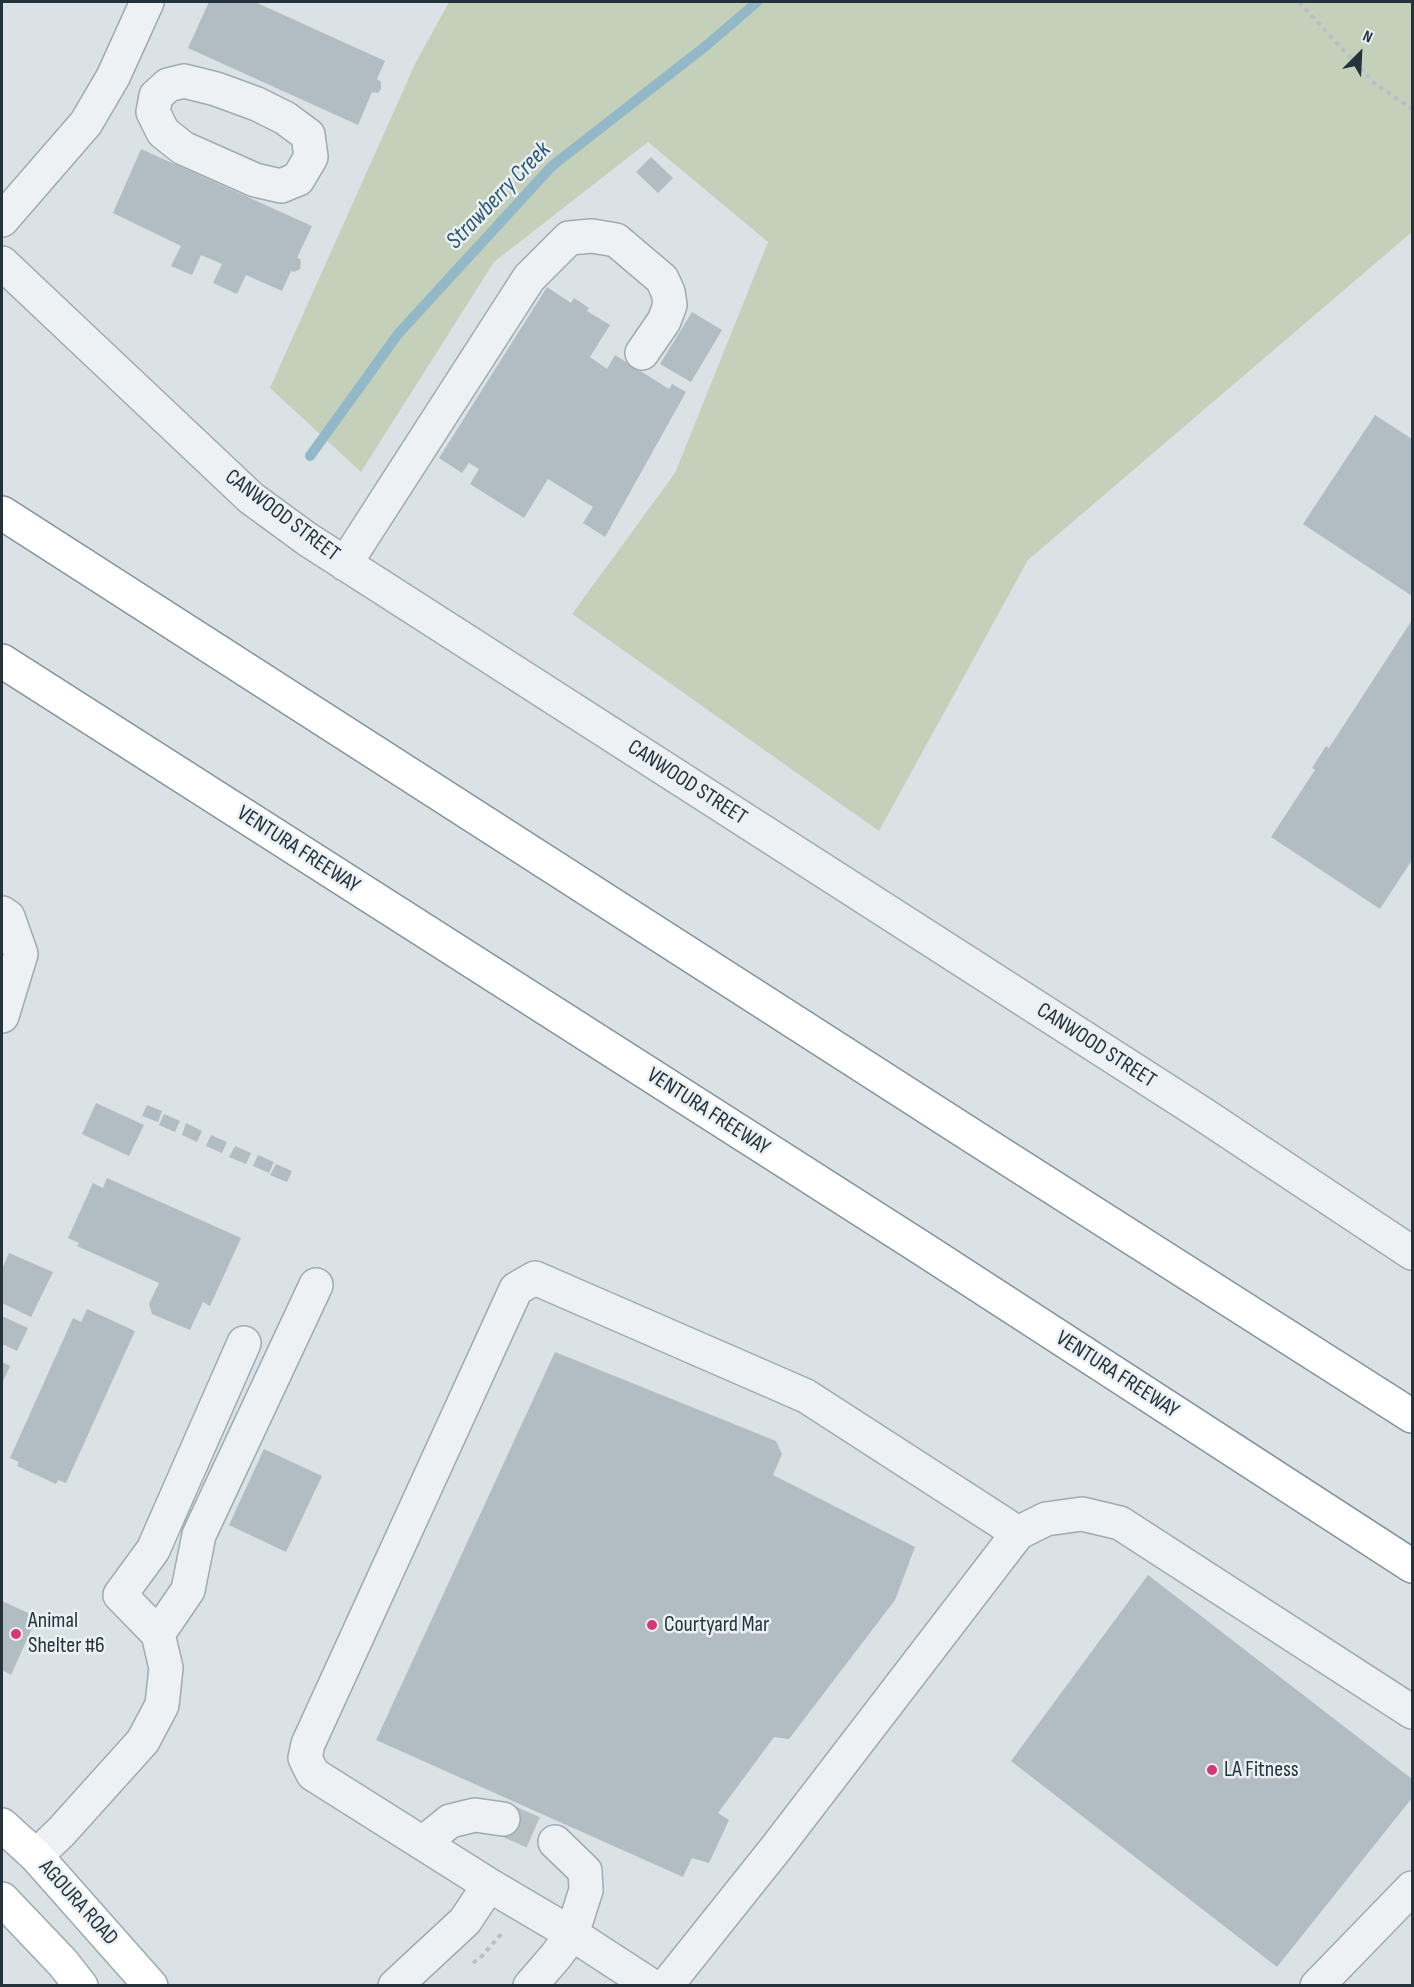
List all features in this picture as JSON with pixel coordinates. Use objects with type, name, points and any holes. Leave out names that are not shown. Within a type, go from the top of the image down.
[{"type":"main road","points":[[2,513],[1413,1416]]},
{"type":"main road","name":"VENTURA FREEWAY","points":[[2,661],[930,1253],[1413,1566]]},
{"type":"main road","name":"AGOURA ROAD","points":[[2,1825],[36,1856],[151,1986]]},
{"type":"main road","points":[[2,1899],[63,1963],[81,1986]]},
{"type":"street","points":[[2,220],[86,123],[113,77],[147,2]]},
{"type":"street","points":[[113,77],[156,96]]},
{"type":"street","points":[[345,564],[529,278],[568,238],[592,236],[616,240],[662,279],[668,292],[670,305],[664,321],[642,353]]},
{"type":"street","name":"CANWOOD STREET","points":[[2,263],[251,498],[308,539],[1201,1113],[1413,1253]]},
{"type":"street","points":[[2,913],[8,917],[21,954],[2,1016]]},
{"type":"street","points":[[652,1986],[313,1774],[305,1758],[313,1733],[516,1288],[535,1278],[806,1396],[1018,1533]]},
{"type":"street","points":[[158,1634],[188,1590],[199,1535],[316,1285]]},
{"type":"street","points":[[36,1856],[61,1832],[143,1741],[162,1706],[166,1668],[158,1634],[120,1595],[153,1550],[244,1343]]},
{"type":"street","points":[[666,1986],[777,1847],[1018,1533],[1046,1519],[1082,1514],[1120,1523],[1413,1712]]},
{"type":"street","points":[[423,1844],[450,1821],[475,1815],[503,1819]]},
{"type":"street","points":[[530,1986],[572,1934],[586,1890],[585,1871],[555,1842]]},
{"type":"street","points":[[395,1986],[465,1921],[489,1885]]},
{"type":"street","points":[[1317,1986],[1413,1888]]},
{"type":"path","points":[[1299,2],[1373,82],[1413,109]]},
{"type":"green space","points":[[449,2],[1412,2],[1412,232],[1028,560],[879,831],[572,614],[675,473],[768,242],[648,142],[494,262],[361,472],[270,388],[416,62]]},
{"type":"building","points":[[209,2],[255,2],[385,61],[377,79],[381,82],[381,89],[378,93],[372,92],[358,125],[188,48]]},
{"type":"building","points":[[141,149],[312,226],[297,258],[300,259],[300,269],[291,271],[282,291],[246,275],[237,294],[213,283],[222,264],[201,255],[192,275],[171,266],[181,246],[113,213]]},
{"type":"building","points":[[651,157],[673,178],[658,193],[636,172]]},
{"type":"building","points":[[547,287],[571,303],[574,298],[589,308],[587,311],[610,325],[590,357],[607,369],[615,355],[669,389],[672,384],[686,392],[605,537],[583,523],[593,507],[548,479],[524,518],[470,484],[479,469],[469,463],[462,473],[439,458]]},
{"type":"building","points":[[692,312],[722,330],[691,382],[660,364]]},
{"type":"building","points":[[1375,415],[1412,439],[1412,596],[1303,524]]},
{"type":"building","points":[[1412,620],[1412,860],[1380,909],[1271,837],[1315,770],[1312,768],[1326,746],[1329,748]]},
{"type":"building","points":[[96,1103],[144,1125],[129,1156],[82,1134]]},
{"type":"building","points":[[147,1105],[162,1111],[158,1122],[142,1116]]},
{"type":"building","points":[[164,1114],[180,1121],[175,1132],[159,1125]]},
{"type":"building","points":[[186,1123],[202,1131],[197,1142],[182,1135]]},
{"type":"building","points":[[211,1135],[227,1142],[222,1153],[206,1146]]},
{"type":"building","points":[[235,1146],[251,1153],[246,1164],[229,1157]]},
{"type":"building","points":[[258,1155],[274,1162],[269,1173],[253,1166]]},
{"type":"building","points":[[276,1164],[292,1171],[287,1182],[270,1175]]},
{"type":"building","points":[[107,1178],[241,1238],[210,1306],[203,1302],[190,1330],[152,1314],[149,1304],[159,1283],[77,1246],[79,1243],[68,1238],[93,1183],[103,1188]]},
{"type":"building","points":[[9,1253],[53,1272],[31,1317],[2,1303],[2,1269]]},
{"type":"building","points":[[87,1309],[135,1331],[66,1483],[58,1480],[56,1484],[17,1466],[19,1462],[10,1458],[73,1318],[81,1322]]},
{"type":"building","points":[[2,1316],[28,1328],[17,1351],[2,1344]]},
{"type":"building","points":[[555,1352],[776,1441],[782,1454],[773,1475],[915,1547],[895,1600],[789,1739],[774,1737],[718,1813],[729,1820],[709,1863],[692,1858],[683,1877],[376,1740]]},
{"type":"building","points":[[2,1362],[10,1366],[2,1384]]},
{"type":"building","points":[[264,1449],[322,1476],[286,1552],[229,1525]]},
{"type":"building","name":"LA Fitness","points":[[1148,1575],[1412,1779],[1412,1798],[1277,1967],[1011,1761]]},
{"type":"building","name":"Animal Shelter #6","points":[[2,1601],[37,1617],[11,1675],[2,1670]]},
{"type":"waterway","name":"Strawberry Creek","points":[[310,456],[398,334],[552,166],[707,45],[757,2]]},
{"type":"tunnel","points":[[503,1819],[555,1842]]},
{"type":"place","name":"Courtyard Mar","points":[[652,1625]]},
{"type":"place","name":"Animal Shelter #6","points":[[16,1634]]},
{"type":"place","name":"LA Fitness","points":[[1212,1770]]}]
